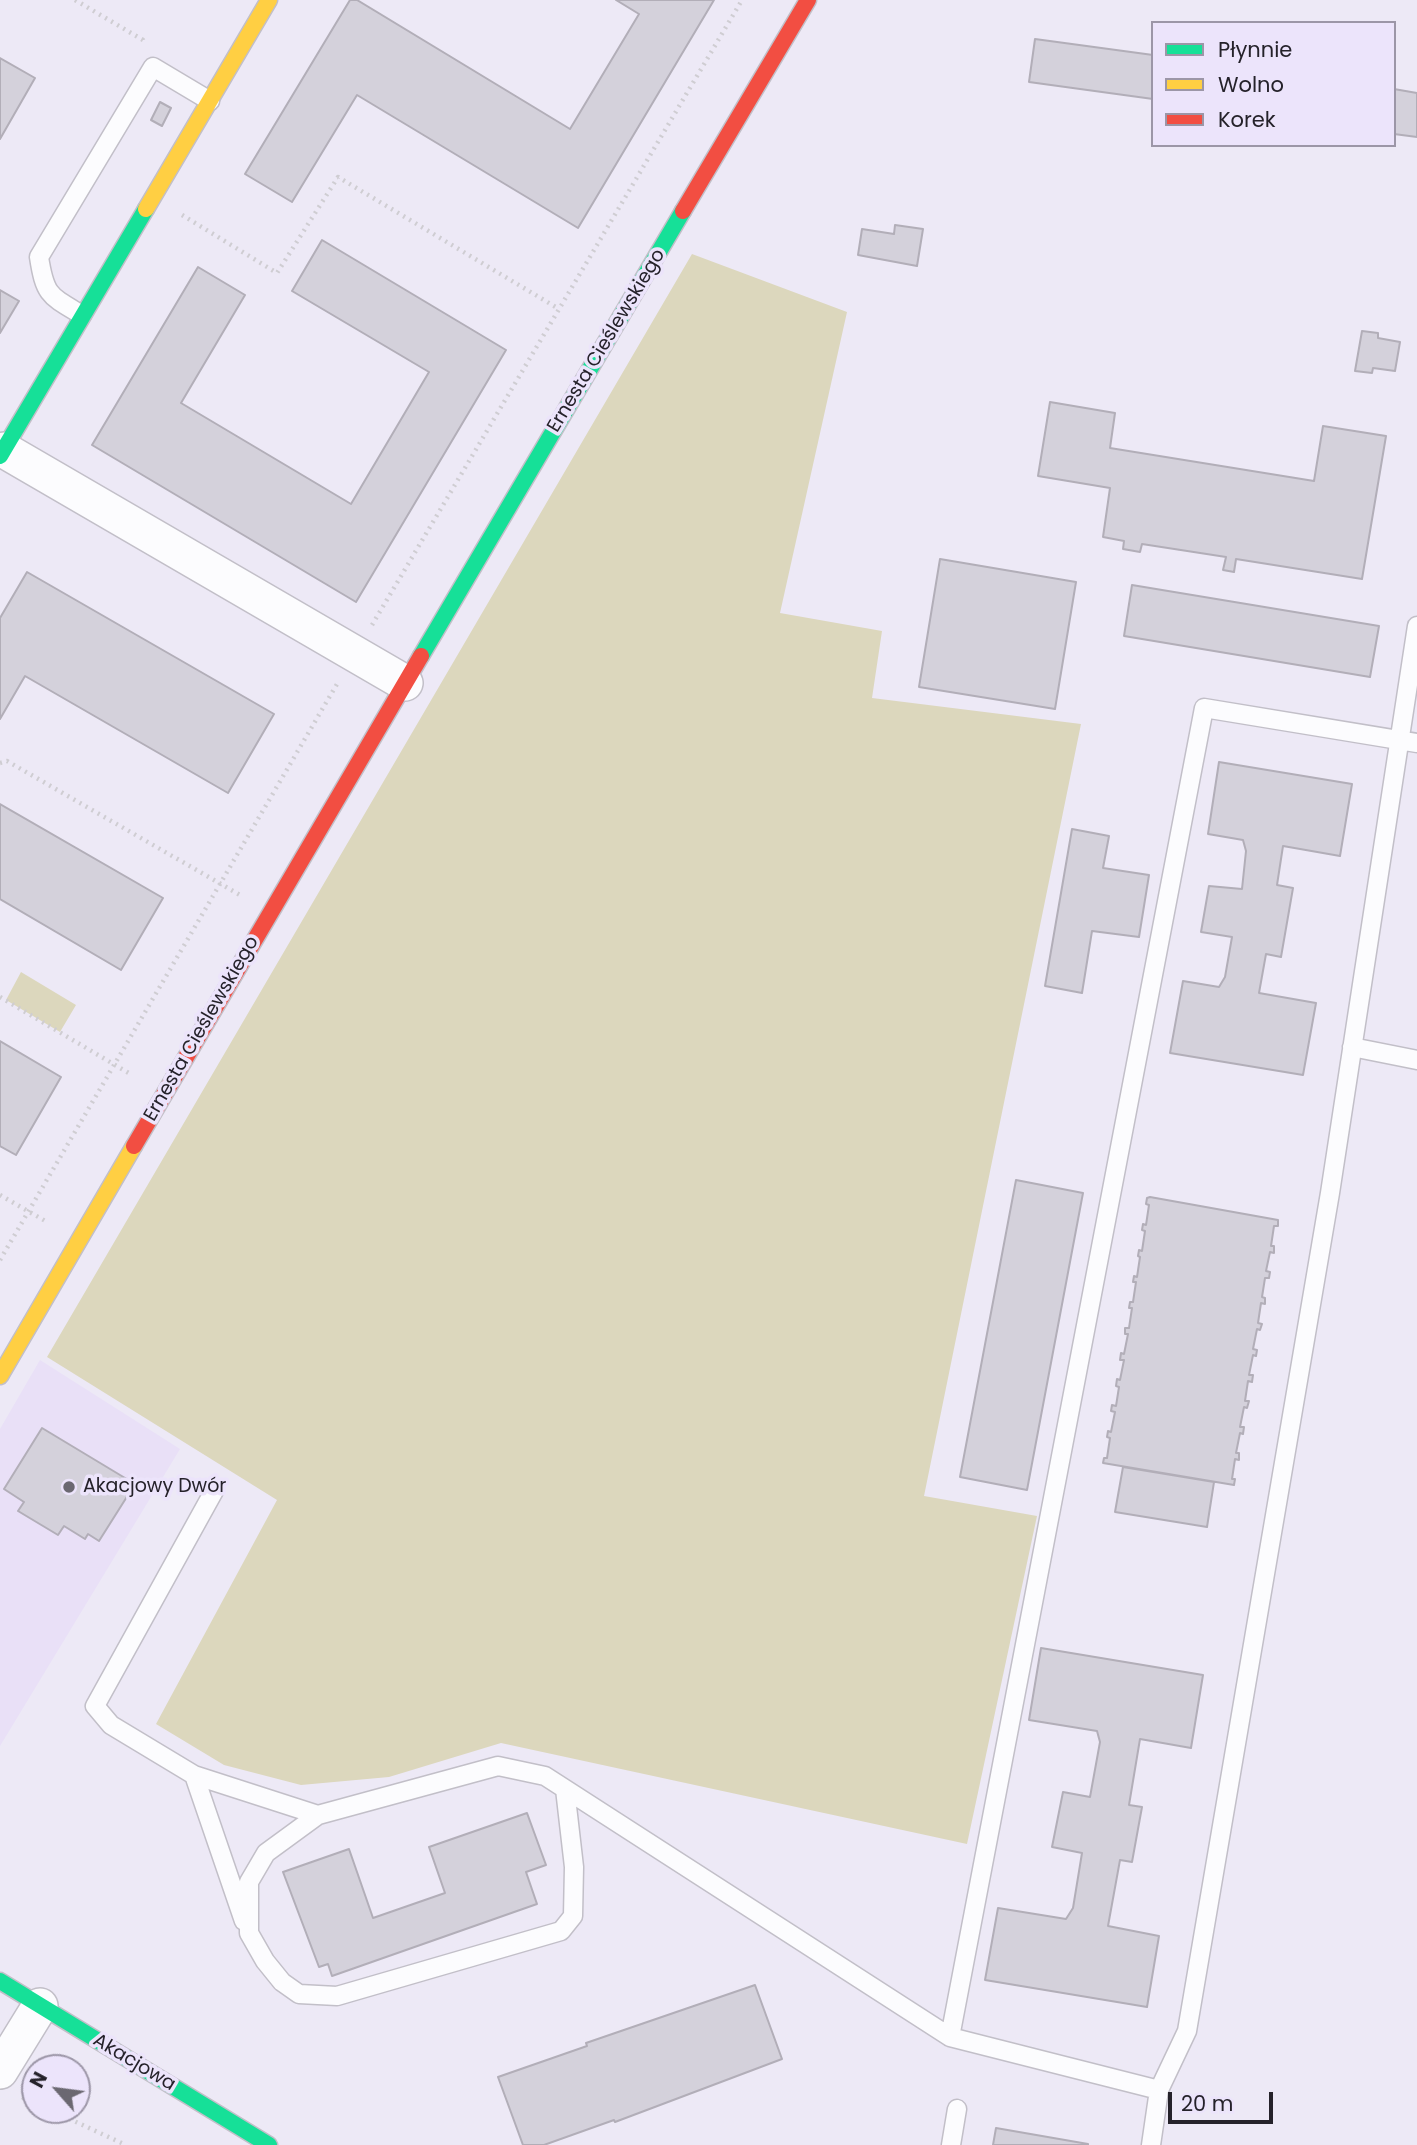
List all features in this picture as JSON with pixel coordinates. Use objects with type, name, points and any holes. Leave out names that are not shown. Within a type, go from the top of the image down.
[{"type":"street","points":[[269,0],[2,453],[405,683]]},
{"type":"street","name":"Ernesta Cieślewskiego","points":[[0,1376],[808,0]]},
{"type":"street","name":"Akacjowa","points":[[0,1981],[269,2145]]},
{"type":"street","points":[[0,2071],[40,2006]]},
{"type":"lane","points":[[82,315],[51,297],[42,279],[39,257],[153,67],[210,101]]},
{"type":"lane","points":[[1151,2145],[1159,2090],[1187,2031],[1330,1193],[1352,1047],[1408,741],[1417,625]]},
{"type":"lane","points":[[950,2037],[1204,708],[1408,741]]},
{"type":"lane","points":[[1352,1047],[1417,1060]]},
{"type":"lane","points":[[214,1491],[96,1706],[111,1725],[194,1775],[318,1815]]},
{"type":"lane","points":[[249,1933],[249,1882],[267,1853],[318,1815],[498,1766],[545,1776],[950,2037],[1159,2090]]},
{"type":"lane","points":[[194,1775],[249,1933],[265,1961],[282,1982],[299,1993],[337,1996],[561,1931],[573,1916],[574,1867],[565,1789]]},
{"type":"lane","points":[[951,2145],[957,2109]]},
{"type":"path","points":[[75,0],[142,40],[153,67]]},
{"type":"path","points":[[153,197],[277,273],[338,177],[559,309]]},
{"type":"path","points":[[0,763],[7,761],[244,898]]},
{"type":"path","points":[[0,997],[139,1079]]},
{"type":"path","points":[[0,1195],[53,1227]]},
{"type":"path","points":[[80,2124],[126,2145]]},
{"type":"shaded area","points":[[692,254],[847,312],[780,613],[882,631],[872,698],[1081,724],[924,1496],[1037,1516],[967,1844],[501,1743],[389,1777],[301,1785],[224,1765],[156,1724],[277,1500],[47,1357]]},
{"type":"shaded area","points":[[21,972],[76,1005],[60,1032],[6,1000]]},
{"type":"shaded area","points":[[40,1360],[180,1449],[0,1746],[0,1429]]},
{"type":"building","points":[[350,0],[357,0],[570,129],[639,14],[616,0],[714,0],[578,228],[357,95],[292,202],[245,174]]},
{"type":"building","points":[[1035,39],[1151,55],[1151,99],[1029,82]]},
{"type":"building","points":[[0,58],[35,78],[0,139]]},
{"type":"building","points":[[1396,89],[1417,93],[1417,137],[1396,134]]},
{"type":"building","points":[[160,102],[171,108],[162,126],[151,120]]},
{"type":"building","points":[[895,225],[923,229],[917,266],[858,255],[862,229],[894,234]]},
{"type":"building","points":[[322,240],[506,350],[356,602],[92,445],[198,267],[245,295],[181,403],[351,504],[429,372],[292,291]]},
{"type":"building","points":[[0,290],[19,301],[0,333]]},
{"type":"building","points":[[1362,331],[1378,333],[1378,338],[1400,342],[1395,371],[1373,368],[1372,373],[1355,371]]},
{"type":"building","points":[[1050,402],[1115,413],[1110,448],[1314,481],[1323,426],[1386,436],[1362,579],[1236,559],[1234,572],[1223,570],[1226,557],[1142,544],[1140,552],[1123,549],[1124,541],[1103,537],[1110,488],[1038,476]]},
{"type":"building","points":[[940,559],[1076,582],[1055,709],[919,687]]},
{"type":"building","points":[[27,572],[274,714],[228,793],[25,676],[0,719],[0,618]]},
{"type":"building","points":[[1132,585],[1379,626],[1370,677],[1124,636]]},
{"type":"building","points":[[1219,762],[1352,784],[1340,856],[1283,846],[1277,885],[1293,888],[1281,957],[1266,954],[1259,993],[1316,1003],[1303,1075],[1170,1053],[1183,981],[1219,987],[1225,977],[1232,937],[1201,932],[1209,886],[1242,889],[1246,851],[1243,840],[1208,834]]},
{"type":"building","points":[[0,804],[163,898],[121,970],[0,899]]},
{"type":"building","points":[[1072,829],[1109,836],[1103,868],[1149,875],[1139,937],[1092,931],[1082,993],[1045,986]]},
{"type":"building","points":[[0,1041],[61,1077],[16,1155],[0,1146]]},
{"type":"building","points":[[1016,1180],[1083,1193],[1027,1490],[960,1477]]},
{"type":"building","points":[[1147,1198],[1278,1220],[1278,1226],[1274,1226],[1271,1246],[1274,1246],[1274,1253],[1270,1252],[1266,1271],[1270,1272],[1269,1278],[1265,1278],[1262,1297],[1265,1298],[1265,1304],[1261,1303],[1258,1323],[1262,1324],[1260,1330],[1257,1329],[1253,1349],[1257,1350],[1256,1356],[1253,1355],[1249,1375],[1253,1375],[1252,1382],[1248,1381],[1245,1401],[1249,1401],[1247,1408],[1244,1407],[1240,1427],[1244,1427],[1236,1453],[1239,1453],[1239,1460],[1235,1459],[1232,1479],[1235,1479],[1234,1485],[1103,1463],[1104,1458],[1107,1458],[1110,1438],[1107,1437],[1108,1431],[1111,1432],[1115,1412],[1111,1411],[1112,1405],[1116,1406],[1119,1387],[1116,1386],[1117,1379],[1120,1380],[1124,1360],[1120,1360],[1121,1353],[1124,1354],[1128,1334],[1125,1334],[1125,1328],[1129,1328],[1132,1308],[1129,1308],[1130,1302],[1133,1302],[1136,1282],[1133,1282],[1134,1276],[1137,1277],[1139,1250],[1142,1251],[1145,1231],[1142,1230],[1143,1224],[1146,1225],[1149,1205],[1146,1204]]},
{"type":"building","name":"Akacjowy Dwór","points":[[42,1428],[135,1484],[99,1541],[88,1534],[85,1539],[64,1526],[58,1535],[18,1511],[24,1502],[4,1489]]},
{"type":"building","points":[[1123,1467],[1214,1482],[1207,1527],[1115,1512]]},
{"type":"building","points":[[1041,1648],[1203,1675],[1191,1748],[1140,1739],[1129,1805],[1142,1807],[1132,1862],[1120,1860],[1108,1926],[1159,1936],[1147,2007],[985,1980],[998,1908],[1066,1919],[1073,1908],[1082,1853],[1052,1847],[1063,1792],[1090,1797],[1100,1742],[1097,1731],[1029,1720]]},
{"type":"building","points":[[527,1813],[546,1865],[526,1872],[537,1904],[332,1976],[328,1964],[319,1967],[283,1872],[349,1849],[373,1918],[445,1893],[429,1847]]},
{"type":"building","points":[[755,1985],[782,2059],[615,2122],[614,2120],[544,2145],[523,2145],[498,2077],[587,2046],[586,2043]]},
{"type":"building","points":[[996,2128],[1088,2144],[1088,2145],[993,2145]]},
{"type":"traffic: fast","points":[[0,456],[146,209]]},
{"type":"traffic: fast","points":[[421,656],[683,211]]},
{"type":"traffic: fast","points":[[0,1981],[269,2145]]},
{"type":"traffic: slow","points":[[146,209],[269,0]]},
{"type":"traffic: slow","points":[[0,1376],[134,1146]]},
{"type":"traffic: jam","points":[[683,211],[808,0]]},
{"type":"traffic: jam","points":[[134,1146],[421,656]]},
{"type":"place","name":"Akacjowy Dwór","points":[[69,1487]]}]
